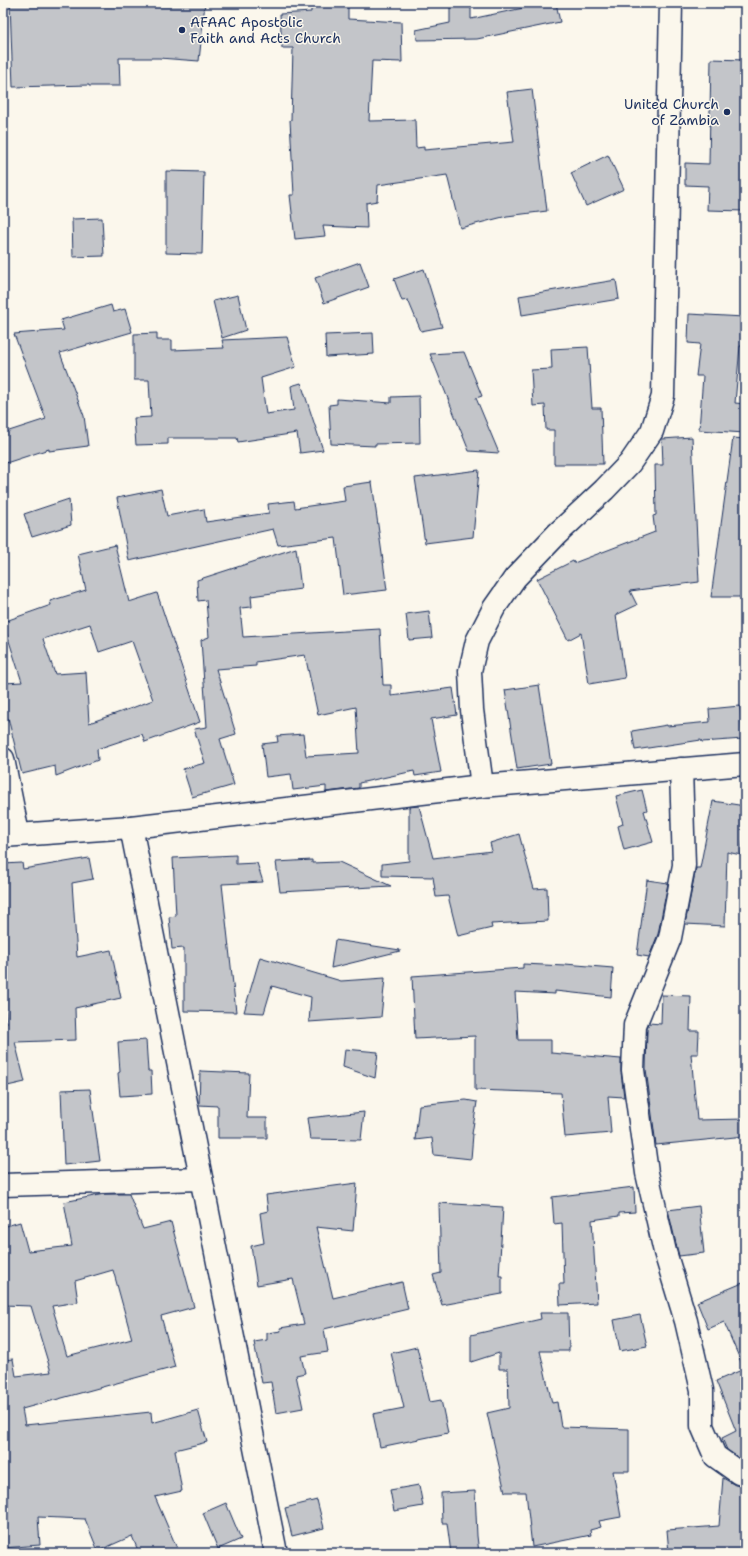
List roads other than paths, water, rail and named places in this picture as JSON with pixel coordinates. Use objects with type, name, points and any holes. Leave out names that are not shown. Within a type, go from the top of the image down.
[{"type":"street","points":[[482,786],[472,710],[470,671],[477,641],[494,608],[515,578],[557,534],[604,490],[630,463],[652,431],[663,396],[671,3]]},
{"type":"street","points":[[3,759],[10,835],[131,827],[482,786],[745,764]]},
{"type":"street","points":[[681,769],[684,865],[670,938],[635,1026],[633,1070],[647,1173],[665,1252],[686,1320],[702,1390],[702,1426],[715,1456],[739,1473],[745,1475]]},
{"type":"street","points":[[131,827],[276,1553]]},
{"type":"street","points":[[3,1185],[201,1179]]},
{"type":"place","name":"AFAAC Apostolic Faith and Acts Church","points":[[182,30]]},
{"type":"place","name":"United Church of Zambia","points":[[727,112]]}]
